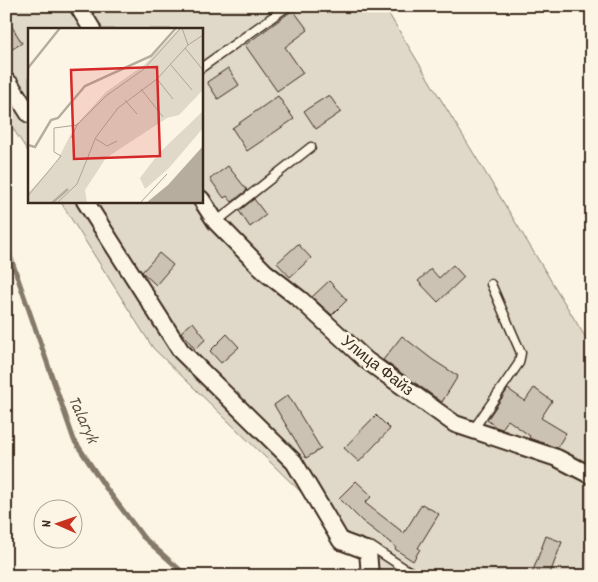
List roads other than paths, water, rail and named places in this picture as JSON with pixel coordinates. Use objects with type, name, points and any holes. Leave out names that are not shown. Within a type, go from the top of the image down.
[{"type":"street","points":[[78,6],[91,28]]},
{"type":"street","points":[[6,81],[10,84],[28,112]]},
{"type":"street","name":"Улица Файз","points":[[202,201],[216,222],[265,272],[301,300],[366,360],[455,424],[558,458],[592,476]]},
{"type":"street","points":[[86,202],[181,351],[294,462],[341,541],[368,551],[370,576]]},
{"type":"lane","points":[[202,67],[288,6]]},
{"type":"lane","points":[[216,222],[311,146]]},
{"type":"lane","points":[[473,430],[519,363],[521,353],[491,284]]},
{"type":"lane","points":[[341,541],[372,547],[418,576]]},
{"type":"waterway","name":"Talaryk","points":[[6,244],[74,440],[106,488],[143,537],[187,576]]}]
